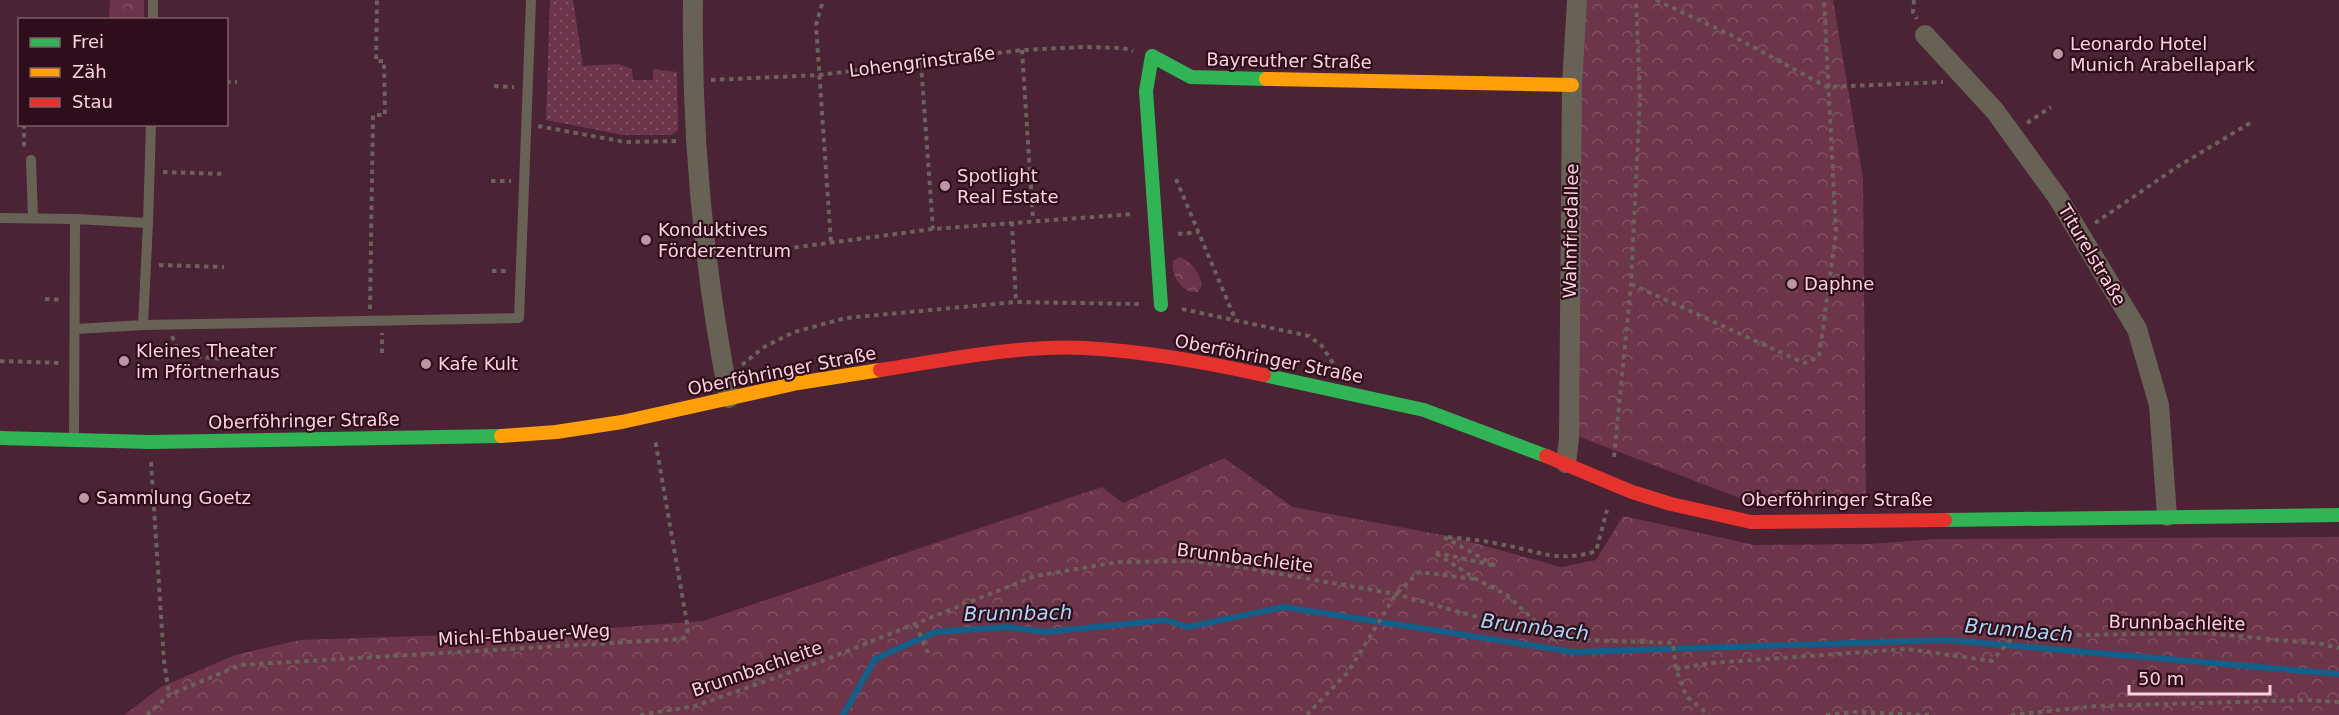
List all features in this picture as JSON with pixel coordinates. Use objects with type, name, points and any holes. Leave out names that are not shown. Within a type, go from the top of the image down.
[{"type":"main road","name":"Bayreuther Straße","points":[[1152,56],[1191,77],[1572,85]]},
{"type":"main road","points":[[1152,56],[1146,91],[1161,305]]},
{"type":"main road","name":"Oberföhringer Straße","points":[[0,438],[150,442],[489,436],[556,432],[622,422],[728,388],[798,383],[996,352],[1083,348],[1198,360],[1424,410],[1566,463],[1641,495],[1751,522],[2339,515]]},
{"type":"street","points":[[693,0],[694,139],[705,259],[728,388]]},
{"type":"street","name":"Wahnfriedallee","points":[[1566,463],[1569,439],[1572,85],[1577,0]]},
{"type":"street","name":"Titurelstraße","points":[[1925,34],[1995,111],[2058,198],[2137,329],[2160,405],[2167,516]]},
{"type":"lane","points":[[153,0],[153,18]]},
{"type":"lane","points":[[76,329],[519,318],[531,0]]},
{"type":"lane","points":[[143,326],[151,126]]},
{"type":"lane","points":[[31,160],[33,219]]},
{"type":"lane","points":[[0,218],[148,223]]},
{"type":"lane","points":[[74,439],[75,219]]},
{"type":"path","points":[[370,321],[373,115],[385,115],[384,61],[376,61],[377,0]]},
{"type":"path","points":[[1614,457],[1631,284],[1640,99],[1636,0]]},
{"type":"path","points":[[1656,0],[1731,35],[1827,87],[1968,81]]},
{"type":"path","points":[[1631,284],[1804,363],[1820,357],[1836,233],[1824,0]]},
{"type":"path","points":[[822,4],[816,25],[831,243]]},
{"type":"path","name":"Lohengrinstraße","points":[[692,81],[819,75],[1022,50],[1123,48],[1152,56]]},
{"type":"path","points":[[1022,50],[1033,220]]},
{"type":"path","points":[[921,64],[933,229]]},
{"type":"path","points":[[228,82],[237,82]]},
{"type":"path","points":[[494,86],[527,88]]},
{"type":"path","points":[[2032,119],[2051,107]]},
{"type":"path","points":[[2079,234],[2178,167],[2250,123]]},
{"type":"path","points":[[526,124],[624,142],[694,139]]},
{"type":"path","points":[[24,126],[24,148]]},
{"type":"path","points":[[150,172],[226,174]]},
{"type":"path","points":[[1175,177],[1236,322]]},
{"type":"path","points":[[491,181],[524,181]]},
{"type":"path","points":[[705,259],[933,229],[1154,212]]},
{"type":"path","points":[[1012,222],[1016,302]]},
{"type":"path","points":[[146,264],[224,267]]},
{"type":"path","points":[[728,388],[764,347],[794,332],[846,318],[1016,302],[1161,305],[1309,336],[1322,346],[1333,360],[1344,391]]},
{"type":"path","points":[[172,325],[172,338],[178,351],[190,356],[224,359]]},
{"type":"path","points":[[26,356],[26,362]]},
{"type":"path","points":[[0,361],[75,363]]},
{"type":"path","name":"Michl-Ehbauer-Weg","points":[[147,715],[169,695],[240,665],[686,637],[688,629],[655,439]]},
{"type":"path","points":[[150,442],[164,660],[169,695]]},
{"type":"path","points":[[1554,639],[1507,595],[1476,579],[1434,552],[1496,566],[1444,537],[1498,543],[1560,558],[1584,555],[1596,551],[1607,510]]},
{"type":"path","name":"Brunnbachleite","points":[[640,715],[695,706],[822,661],[1035,576],[1118,562],[1191,561],[1246,568],[1396,594],[1554,639],[1673,643],[1676,669],[1686,696],[1709,715]]},
{"type":"path","points":[[1307,715],[1348,672],[1396,594],[1419,572],[1476,579]]},
{"type":"path","points":[[916,624],[928,654]]},
{"type":"path","name":"Brunnbachleite","points":[[1676,669],[1710,663],[1907,649],[1992,662],[2014,636],[2205,633],[2322,644],[2339,648]]},
{"type":"path","points":[[2011,715],[2096,706],[2306,700],[2339,702]]},
{"type":"path","points":[[1826,715],[1854,712],[1929,715]]},
{"type":"green space","points":[[110,0],[144,0],[144,18],[109,18]]},
{"type":"green space","points":[[550,0],[573,0],[583,66],[619,64],[632,69],[633,80],[653,80],[653,69],[677,72],[678,130],[671,135],[623,135],[546,120]]},
{"type":"green space","points":[[1581,0],[1833,0],[1863,178],[1866,500],[1750,502],[1572,434]]},
{"type":"green space","points":[[1180,257],[1197,272],[1202,285],[1198,292],[1187,290],[1176,278],[1173,261]]},
{"type":"green space","points":[[1224,458],[1293,507],[1453,537],[1561,567],[1596,560],[1623,516],[1755,545],[1870,544],[1936,539],[2339,537],[2339,715],[124,715],[161,687],[235,655],[300,640],[573,631],[703,621],[1102,487],[1123,503]]},
{"type":"waterway","name":"Brunnbach","points":[[843,715],[875,659],[935,632],[1007,627],[1046,632],[1165,620],[1188,627],[1284,607],[1574,652],[1947,640],[2339,674]]},
{"type":"traffic: fast","points":[[1161,305],[1146,91],[1152,56],[1191,77],[1266,79]]},
{"type":"traffic: fast","points":[[1264,375],[1424,410],[1546,456]]},
{"type":"traffic: fast","points":[[0,438],[150,442],[501,436]]},
{"type":"traffic: fast","points":[[1945,520],[2339,515]]},
{"type":"traffic: slow","points":[[1266,79],[1572,85]]},
{"type":"traffic: slow","points":[[501,436],[556,432],[622,422],[798,383],[880,370]]},
{"type":"traffic: jam","points":[[880,370],[1008,351],[1084,348],[1175,358],[1264,375]]},
{"type":"traffic: jam","points":[[1546,456],[1632,492],[1671,504],[1751,522],[1945,520]]},
{"type":"place","name":"Leonardo Hotel Munich Arabellapark","points":[[2058,54]]},
{"type":"place","name":"Spotlight Real Estate","points":[[945,186]]},
{"type":"place","name":"Konduktives Förderzentrum","points":[[646,240]]},
{"type":"place","name":"Daphne","points":[[1792,284]]},
{"type":"place","name":"Kleines Theater im Pförtnerhaus","points":[[124,361]]},
{"type":"place","name":"Kafe Kult","points":[[426,364]]},
{"type":"place","name":"Sammlung Goetz","points":[[84,498]]}]
